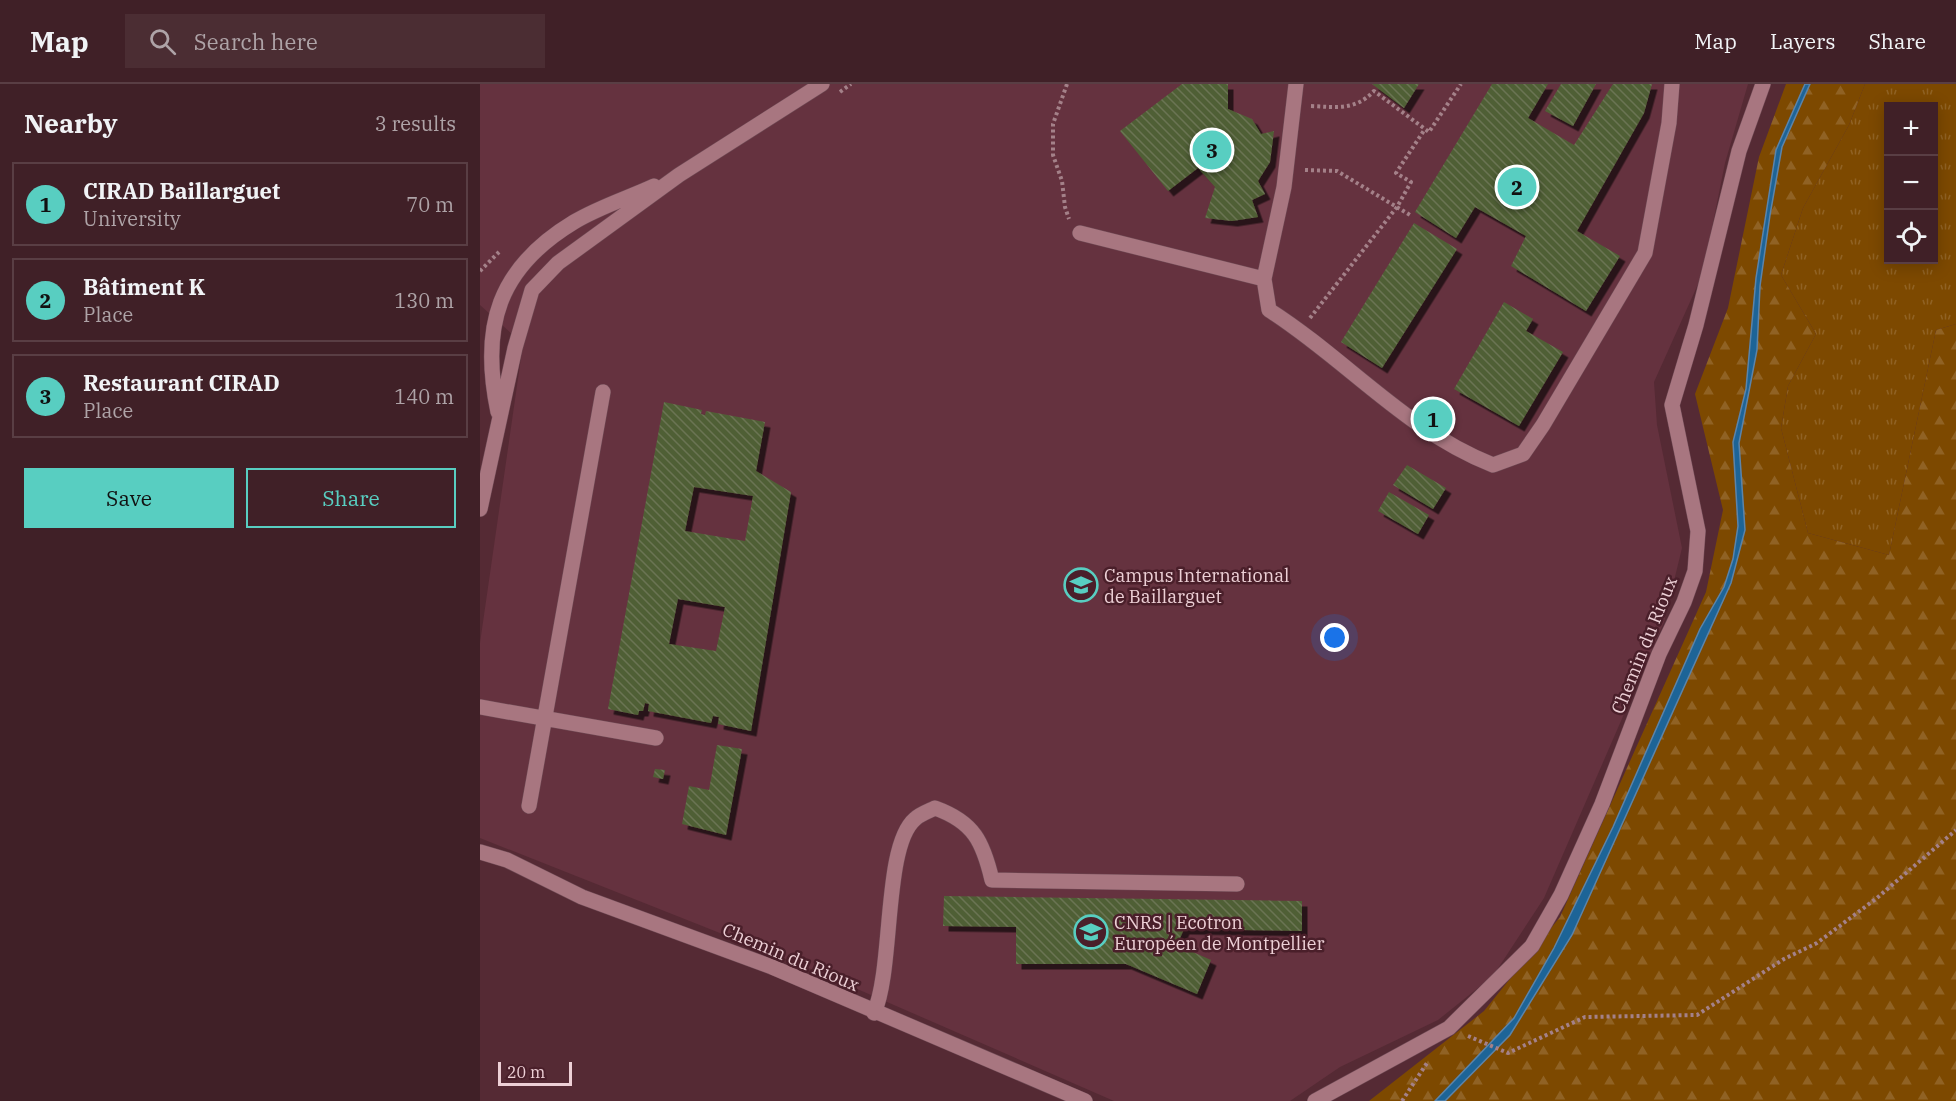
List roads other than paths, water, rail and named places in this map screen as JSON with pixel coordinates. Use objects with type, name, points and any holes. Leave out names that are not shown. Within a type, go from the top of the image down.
[{"type":"street","points":[[480,509],[499,416],[532,290],[558,263],[679,175],[822,84]]},
{"type":"street","points":[[1296,84],[1286,168],[1275,235],[1264,279],[1269,310],[1301,330],[1418,427],[1469,456],[1492,465],[1523,454],[1645,253],[1669,123],[1672,84]]},
{"type":"street","name":"Chemin du Rioux","points":[[1315,1101],[1449,1028],[1532,946],[1561,895],[1602,804],[1659,654],[1691,581],[1698,531],[1672,405],[1696,324],[1739,151],[1763,84]]},
{"type":"street","points":[[499,416],[493,392],[489,343],[503,291],[515,270],[545,242],[576,221],[679,175]]},
{"type":"street","points":[[1080,233],[1264,279]]},
{"type":"street","points":[[515,270],[532,290]]},
{"type":"street","points":[[529,806],[603,392]]},
{"type":"street","points":[[480,707],[656,738]]},
{"type":"street","points":[[874,1013],[880,999],[898,850],[914,819],[935,808],[957,816],[977,836],[987,857],[992,880],[1237,884]]},
{"type":"street","name":"Chemin du Rioux","points":[[480,852],[507,860],[582,897],[772,968],[1085,1101]]},
{"type":"water","points":[[1805,84],[1810,84],[1782,147],[1770,215],[1760,286],[1757,350],[1739,443],[1745,530],[1731,583],[1572,935],[1510,1035],[1445,1101],[1435,1101],[1514,1018],[1554,948],[1613,827],[1700,629],[1724,587],[1733,559],[1738,526],[1733,442],[1746,389],[1756,278],[1776,150]]},
{"type":"place","name":"Restaurant CIRAD","points":[[1212,150]]},
{"type":"place","name":"Bâtiment K","points":[[1517,187]]},
{"type":"place","name":"CIRAD Baillarguet","points":[[1433,419]]},
{"type":"place","name":"Campus International de Baillarguet","points":[[1081,585]]},
{"type":"place","name":"CNRS | Ecotron Européen de Montpellier","points":[[1091,932]]}]
